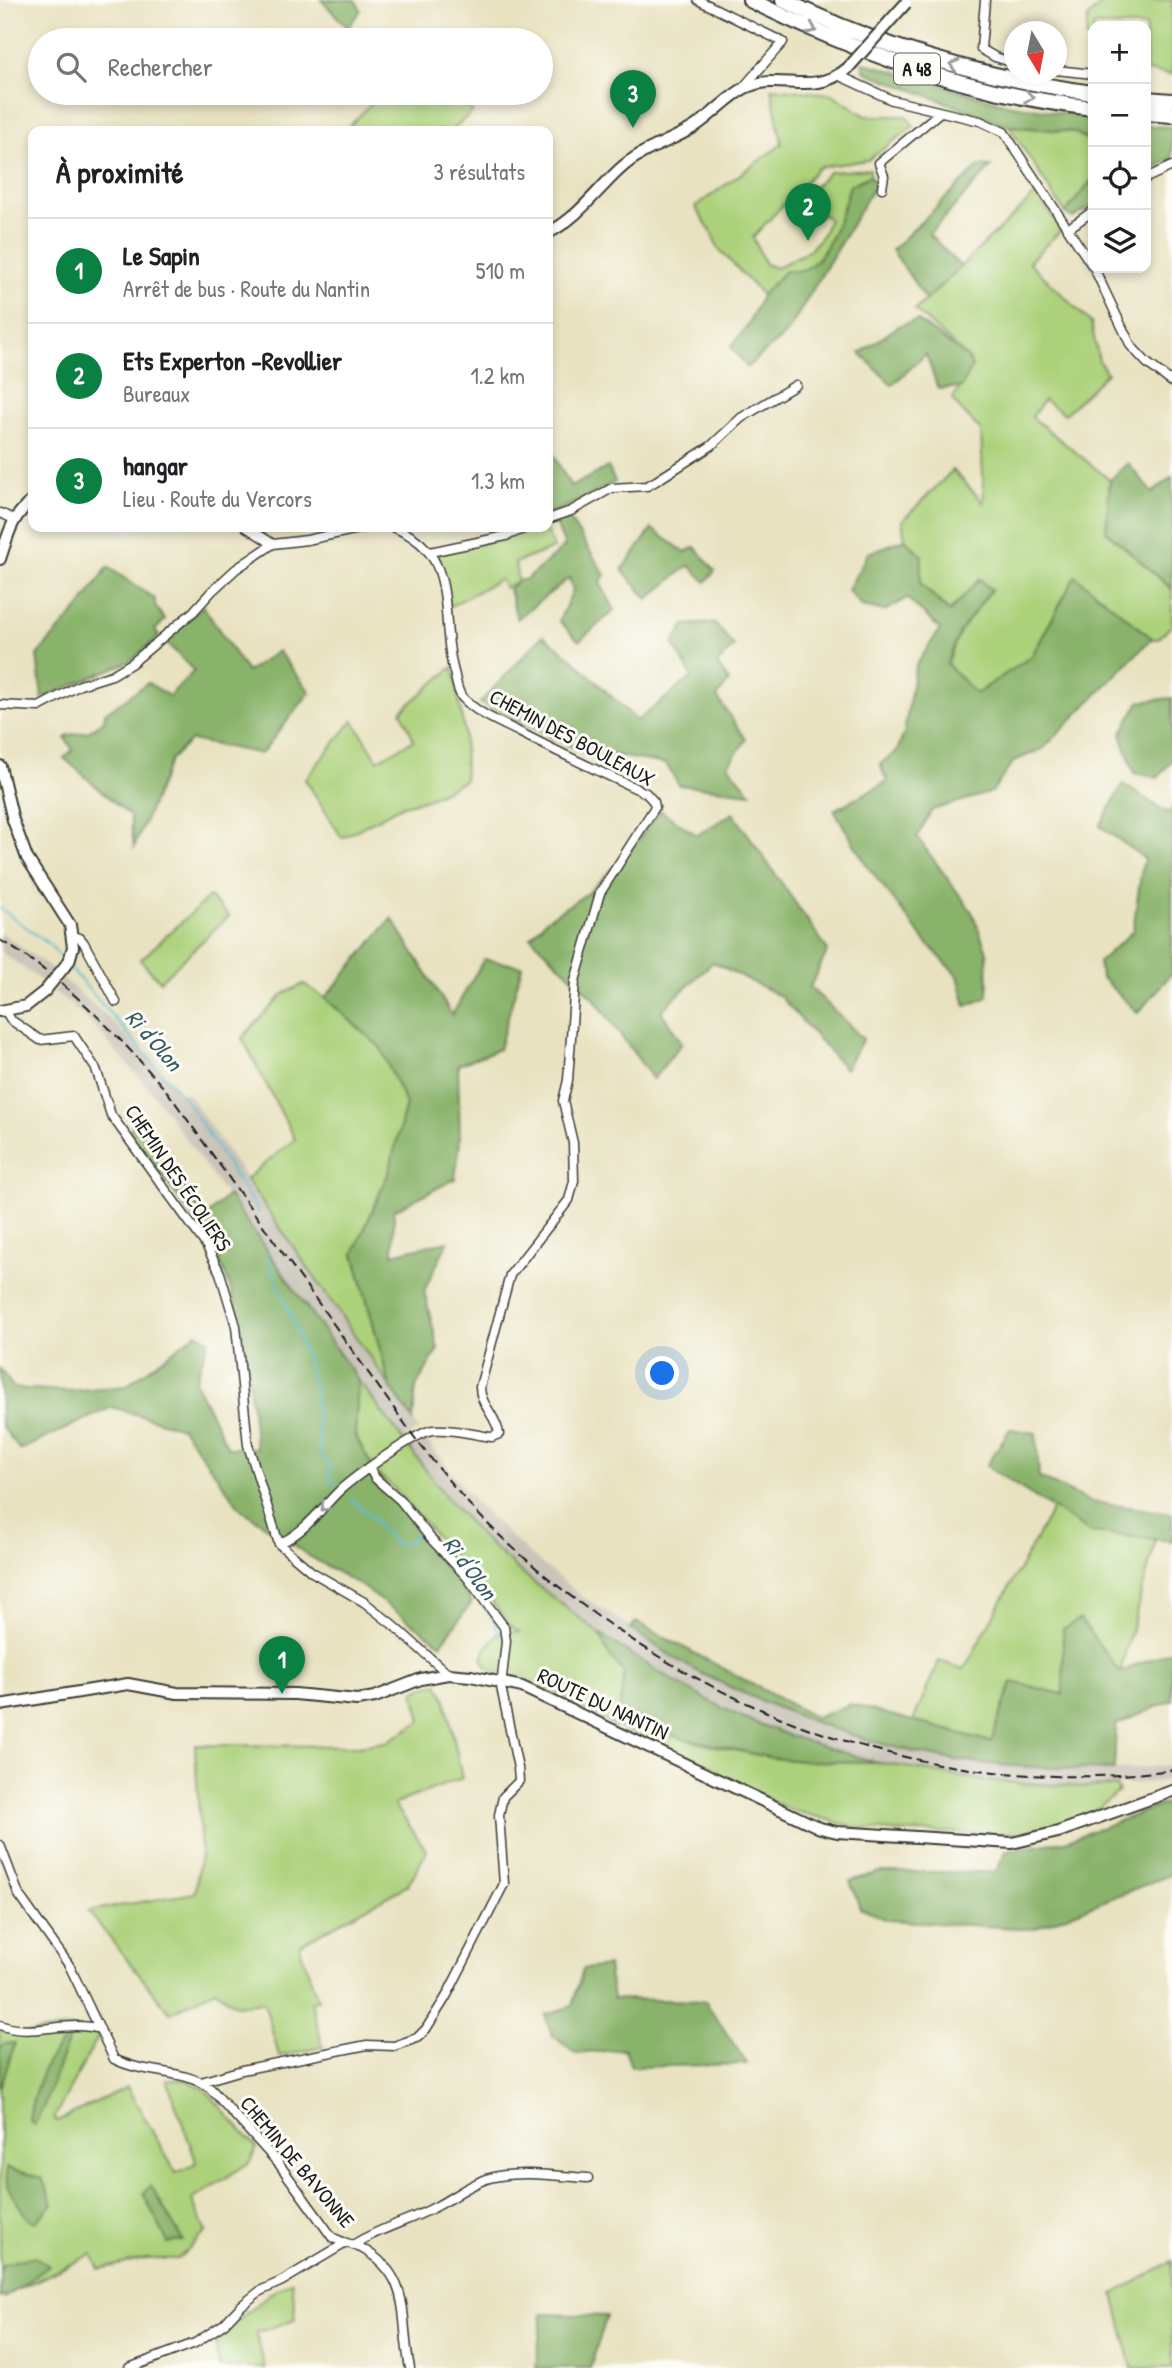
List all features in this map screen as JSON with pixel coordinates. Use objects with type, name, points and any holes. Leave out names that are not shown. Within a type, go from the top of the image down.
[{"type":"highway","name":"A 48","points":[[750,0],[853,46],[925,71],[1002,92],[1088,107]]},
{"type":"highway","name":"A 48","points":[[783,0],[858,33],[925,57],[1022,82],[1088,92]]},
{"type":"highway","points":[[1151,99],[1172,101]]},
{"type":"highway","points":[[1151,113],[1172,115]]},
{"type":"street","points":[[553,230],[573,218],[619,170],[646,151],[700,123],[741,90],[783,42],[698,0]]},
{"type":"street","points":[[985,0],[981,48],[985,53],[1004,60]]},
{"type":"street","points":[[741,90],[768,82],[817,83],[844,72],[908,2]]},
{"type":"street","points":[[1067,71],[1088,73]]},
{"type":"street","points":[[844,72],[892,100],[980,121],[1004,132],[1088,259]]},
{"type":"street","points":[[882,188],[884,176],[879,163],[939,113]]},
{"type":"street","points":[[1151,176],[1172,166]]},
{"type":"street","points":[[1069,228],[1088,215]]},
{"type":"street","points":[[1096,273],[1131,346],[1147,363],[1172,382]]},
{"type":"street","points":[[553,517],[571,511],[612,488],[647,486],[712,446],[741,418],[796,385]]},
{"type":"street","points":[[0,559],[14,519],[28,504]]},
{"type":"street","points":[[0,513],[14,519]]},
{"type":"street","points":[[254,532],[272,544]]},
{"type":"street","points":[[0,705],[38,707],[80,685],[112,675],[132,663],[193,612],[236,569],[272,544],[345,532]]},
{"type":"street","points":[[402,532],[421,541],[430,552],[516,532]]},
{"type":"street","name":"CHEMIN DES BOULEAUX","points":[[370,1469],[394,1449],[431,1430],[492,1437],[499,1434],[498,1426],[480,1396],[480,1387],[510,1275],[566,1206],[573,1181],[573,1143],[563,1101],[568,1080],[575,981],[600,893],[654,807],[654,802],[646,793],[484,714],[461,696],[451,662],[447,612],[440,575],[430,552]]},
{"type":"street","points":[[0,766],[13,820],[27,858],[70,925],[73,936],[69,961],[45,991],[26,1006],[2,1011]]},
{"type":"street","points":[[73,936],[84,943],[116,1002]]},
{"type":"street","name":"CHEMIN DES ÉCOLIERS","points":[[2,1011],[40,1040],[74,1036],[96,1069],[111,1115],[206,1245],[220,1273],[236,1326],[248,1446],[279,1545]]},
{"type":"street","points":[[201,2082],[243,2070],[367,2045],[407,2044],[417,2038],[426,2029],[446,1997],[504,1884],[499,1815],[503,1797],[519,1781],[519,1774],[502,1682],[506,1641],[504,1627],[467,1577],[432,1540],[400,1500],[375,1478],[370,1469],[341,1490],[305,1529],[279,1545],[312,1572],[364,1602],[448,1674]]},
{"type":"street","name":"ROUTE DU NANTIN","points":[[0,1704],[128,1684],[177,1693],[295,1695],[357,1700],[375,1697],[421,1679],[448,1674],[502,1682],[522,1688],[820,1828],[837,1832],[1012,1843],[1058,1832],[1172,1791]]},
{"type":"street","name":"CHEMIN DE BAVONNE","points":[[0,1844],[19,1895],[69,1965],[114,2059],[201,2082],[211,2089],[274,2158],[332,2236],[376,2258],[394,2276],[401,2291],[410,2368]]},
{"type":"street","points":[[0,2025],[14,2031],[70,2024],[100,2029]]},
{"type":"street","points":[[129,2368],[195,2343],[224,2324],[260,2291],[397,2221],[435,2207],[488,2178],[509,2175],[587,2178]]},
{"type":"shaded area","points":[[0,932],[54,970],[44,983],[0,951]]},
{"type":"shaded area","points":[[63,979],[103,1013],[178,1092],[188,1094],[419,1429],[402,1440],[152,1092],[88,1020],[54,991]]},
{"type":"shaded area","points":[[424,1437],[477,1505],[527,1552],[579,1594],[705,1675],[809,1720],[893,1747],[968,1762],[1040,1768],[1114,1770],[1172,1765],[1172,1780],[1086,1787],[986,1781],[876,1762],[800,1739],[743,1717],[688,1690],[600,1634],[523,1574],[484,1539],[450,1502],[408,1448]]},
{"type":"green space","points":[[321,0],[355,0],[361,10],[348,28]]},
{"type":"green space","points":[[1105,0],[1172,0],[1172,75],[1151,72],[1151,21],[1088,21],[1088,39],[1086,38],[1088,17]]},
{"type":"green space","points":[[862,62],[1006,104],[1088,117],[1088,140],[1074,132],[1009,126],[865,72]]},
{"type":"green space","points":[[771,88],[832,94],[866,116],[906,116],[914,126],[868,160],[819,167],[753,237],[765,264],[776,268],[810,250],[823,234],[829,219],[822,214],[817,219],[811,213],[815,207],[805,196],[829,172],[870,169],[870,176],[850,185],[834,231],[815,262],[802,270],[785,271],[762,295],[718,248],[712,233],[695,207],[782,144]]},
{"type":"green space","points":[[370,105],[465,105],[473,112],[456,126],[349,126]]},
{"type":"green space","points":[[1009,126],[1074,132],[1088,140],[1088,185],[1065,213]]},
{"type":"green space","points":[[1151,126],[1172,127],[1172,159],[1151,170]]},
{"type":"green space","points":[[979,166],[991,167],[929,234],[961,267],[926,300],[892,250]]},
{"type":"green space","points":[[870,176],[876,183],[787,333],[747,367],[731,347],[749,323],[762,295],[785,271],[802,270],[815,262],[834,231],[850,185]]},
{"type":"green space","points":[[1088,185],[1088,208],[1073,218],[1065,213]]},
{"type":"green space","points":[[1037,193],[1061,230],[1029,262],[1091,323],[1099,361],[1107,373],[1065,414],[1044,400],[1032,417],[1110,480],[1106,531],[1172,589],[1172,625],[1158,639],[1150,639],[1075,577],[1032,656],[976,694],[946,664],[959,632],[991,590],[979,579],[950,612],[920,583],[922,556],[905,539],[902,521],[953,470],[984,503],[981,431],[952,400],[972,367],[968,358],[915,310]]},
{"type":"green space","points":[[917,320],[968,358],[972,368],[961,387],[938,389],[926,354],[892,385],[860,353],[899,326]]},
{"type":"green space","points":[[553,454],[571,487],[608,467],[615,482],[553,512]]},
{"type":"green space","points":[[1128,463],[1152,493],[1172,477],[1172,589],[1106,531],[1110,480]]},
{"type":"green space","points":[[569,518],[605,575],[600,583],[615,610],[579,641],[559,621],[573,590],[569,578],[517,619],[509,589],[518,581],[527,579],[565,546],[555,522]]},
{"type":"green space","points":[[652,529],[685,552],[695,547],[715,571],[706,582],[689,565],[648,599],[622,570]]},
{"type":"green space","points":[[521,532],[546,532],[554,548],[515,563],[518,581],[505,588],[500,579],[449,607],[437,554]]},
{"type":"green space","points":[[905,539],[922,556],[920,583],[949,612],[980,579],[991,590],[960,632],[947,664],[976,694],[1032,656],[1075,576],[1152,638],[1043,749],[1014,761],[992,792],[932,810],[917,837],[972,912],[987,952],[988,997],[966,1006],[958,976],[925,941],[866,864],[834,810],[887,782],[880,764],[897,751],[904,734],[915,667],[940,629],[907,598],[885,611],[861,606],[848,590],[868,553]]},
{"type":"green space","points":[[108,567],[155,599],[155,606],[165,620],[155,630],[159,636],[131,661],[42,698],[37,655],[80,607]]},
{"type":"green space","points":[[203,606],[247,672],[278,651],[310,692],[261,754],[191,740],[171,759],[134,847],[130,816],[64,758],[73,750],[65,738],[88,732],[104,721],[105,713],[148,683],[169,696],[194,671],[164,640]]},
{"type":"green space","points":[[714,623],[734,646],[717,664],[729,681],[717,697],[746,740],[728,765],[751,793],[679,785],[666,764],[613,755],[605,763],[480,703],[543,635],[574,660],[637,721],[692,677],[673,643],[685,625]]},
{"type":"green space","points":[[453,667],[464,730],[465,780],[428,799],[403,805],[342,838],[305,779],[353,720],[378,760],[414,740],[401,711]]},
{"type":"green space","points":[[1172,698],[1172,760],[1158,778],[1134,773],[1121,734],[1139,702]]},
{"type":"green space","points":[[1123,784],[1168,813],[1172,809],[1172,973],[1138,1013],[1101,977],[1099,962],[1133,931],[1145,859],[1100,826]]},
{"type":"green space","points":[[660,810],[697,835],[733,813],[828,950],[810,987],[863,1039],[845,1069],[780,996],[713,962],[661,1011],[682,1043],[653,1079],[595,1000],[531,937],[546,920],[589,892],[631,850]]},
{"type":"green space","points":[[209,897],[229,916],[160,981],[140,960]]},
{"type":"green space","points":[[392,918],[452,1015],[484,959],[522,966],[499,1049],[458,1065],[460,1141],[455,1179],[394,1210],[393,1254],[448,1241],[424,1291],[438,1349],[416,1387],[413,1420],[390,1386],[354,1253],[389,1172],[406,1104],[380,1047],[325,998]]},
{"type":"green space","points":[[304,984],[325,998],[380,1047],[406,1104],[389,1172],[354,1254],[390,1386],[246,1179],[295,1139],[242,1038],[283,994]]},
{"type":"green space","points":[[136,1119],[206,1217],[228,1195],[358,1380],[355,1436],[376,1473],[472,1602],[441,1644],[361,1586],[309,1556],[241,1509],[182,1428],[112,1407],[20,1450],[1,1425],[0,1369],[14,1388],[67,1391],[126,1386],[197,1333],[209,1340],[195,1382],[228,1448],[256,1448],[243,1337],[225,1274],[194,1219],[128,1133]]},
{"type":"green space","points":[[358,1380],[450,1502],[484,1539],[523,1574],[600,1634],[607,1652],[624,1673],[620,1708],[670,1735],[772,1758],[876,1762],[986,1781],[1086,1787],[1116,1786],[1119,1792],[1094,1811],[1071,1822],[1019,1833],[902,1832],[859,1828],[791,1810],[538,1686],[487,1668],[482,1658],[486,1648],[499,1633],[519,1632],[509,1625],[480,1586],[391,1485],[376,1473],[355,1436]]},
{"type":"green space","points":[[1010,1429],[1036,1433],[1039,1477],[1091,1502],[1172,1513],[1172,1541],[1090,1532],[986,1466]]},
{"type":"green space","points":[[1053,1508],[1090,1532],[1156,1539],[1120,1672],[1063,1629],[1063,1694],[992,1742],[913,1721],[939,1661],[964,1669]]},
{"type":"green space","points":[[1080,1619],[1120,1672],[1172,1651],[1172,1700],[1116,1725],[1114,1770],[970,1762],[868,1740],[802,1718],[738,1691],[687,1666],[630,1629],[636,1622],[816,1718],[850,1704],[991,1742],[1012,1682],[1063,1694],[1063,1629]]},
{"type":"green space","points":[[600,1634],[688,1689],[744,1718],[876,1762],[772,1758],[670,1735],[620,1708],[624,1673],[607,1652]]},
{"type":"green space","points":[[438,1683],[446,1701],[462,1778],[394,1804],[427,1851],[408,1885],[299,1945],[318,2000],[311,2002],[323,2047],[279,2056],[264,2002],[236,2005],[215,1990],[170,2013],[88,1911],[195,1893],[201,1852],[195,1745],[358,1746],[386,1742],[421,1721],[414,1691]]},
{"type":"green space","points":[[1172,1801],[1172,1874],[1033,1929],[887,1920],[860,1908],[850,1881],[879,1872],[996,1872],[1006,1851],[1065,1841]]},
{"type":"green space","points":[[608,1966],[613,1999],[705,2001],[747,2064],[631,2067],[625,2049],[576,2054],[552,2035],[545,2015],[572,2006],[583,1969]]},
{"type":"green space","points":[[0,2028],[26,2033],[72,2028],[99,2035],[54,2118],[57,2121],[127,2087],[176,2173],[197,2164],[167,2080],[187,2080],[205,2089],[257,2148],[250,2162],[192,2200],[206,2232],[178,2259],[146,2259],[99,2269],[92,2254],[0,2298]]},
{"type":"green space","points":[[70,2036],[34,2125],[29,2120],[42,2074],[54,2052]]},
{"type":"green space","points":[[15,2043],[0,2089],[0,2047]]},
{"type":"green space","points":[[6,2168],[42,2178],[53,2204],[35,2222],[27,2218],[7,2186]]},
{"type":"green space","points":[[151,2186],[183,2241],[168,2243],[143,2193]]},
{"type":"green space","points":[[34,2256],[49,2266],[5,2298],[0,2296],[0,2271],[3,2264]]},
{"type":"green space","points":[[1172,2261],[1172,2368],[1132,2368],[1114,2294]]},
{"type":"green space","points":[[292,2281],[296,2319],[256,2333],[265,2368],[219,2368],[215,2340],[269,2294]]},
{"type":"green space","points":[[542,2314],[607,2316],[590,2368],[536,2368]]},
{"type":"waterway","name":"Ri d'Olon","points":[[0,908],[50,945],[64,961]]},
{"type":"waterway","name":"Ri d'Olon","points":[[70,968],[186,1100],[259,1213]]},
{"type":"waterway","name":"Ri d'Olon","points":[[267,1254],[308,1362],[315,1394],[320,1453],[329,1465],[330,1481],[335,1485]]},
{"type":"waterway","name":"Ri d'Olon","points":[[350,1498],[373,1518],[396,1545],[407,1543],[420,1531]]},
{"type":"waterway","name":"Ri d'Olon","points":[[437,1551],[480,1600],[499,1633]]},
{"type":"railway","points":[[0,940],[47,972],[90,1010],[169,1094],[415,1438],[473,1508],[565,1592],[641,1646],[722,1691],[806,1728],[894,1754],[985,1771],[1078,1776],[1172,1770]]},
{"type":"place","name":"hangar","points":[[633,128]]},
{"type":"place","name":"Ets Experton -Revollier","points":[[808,241]]},
{"type":"place","name":"Le Sapin","points":[[282,1694]]}]
